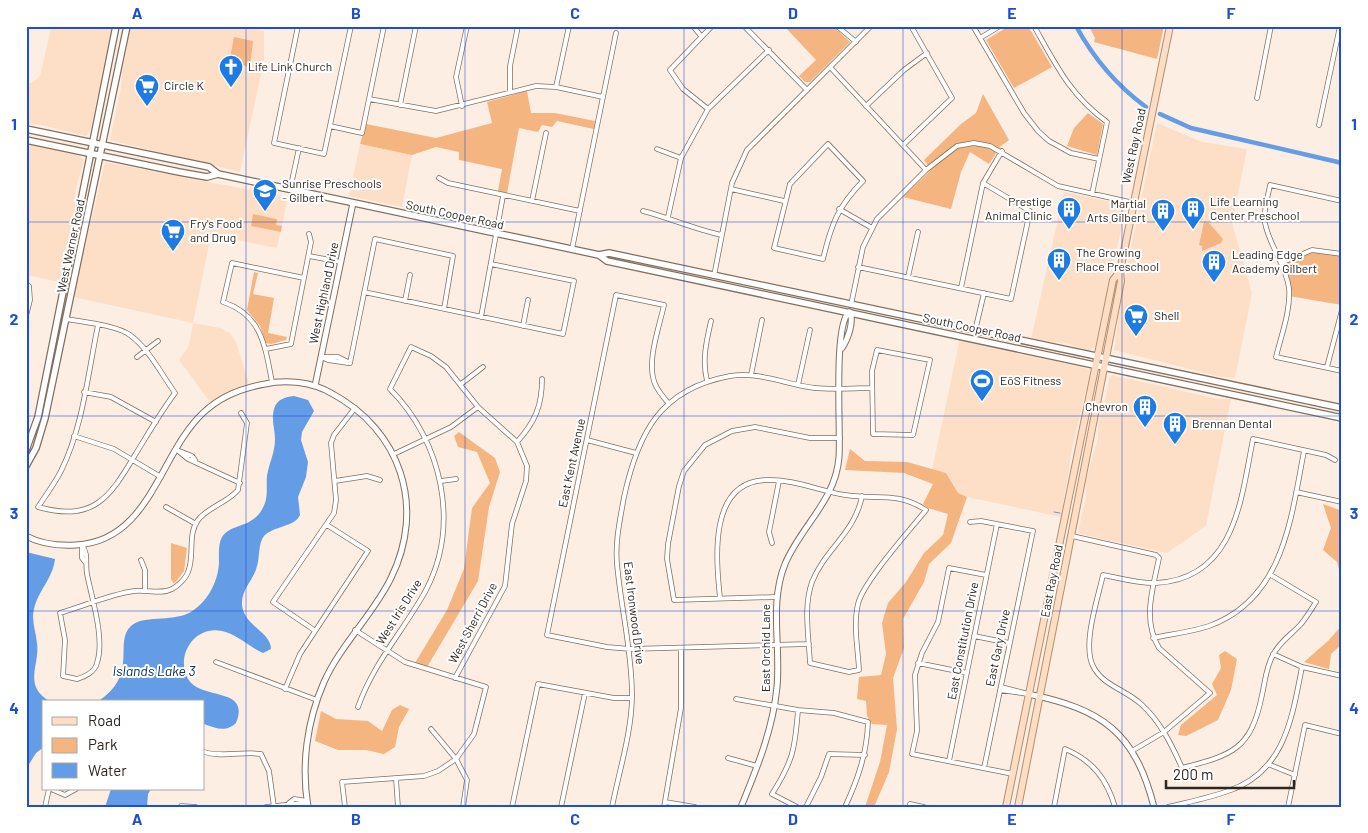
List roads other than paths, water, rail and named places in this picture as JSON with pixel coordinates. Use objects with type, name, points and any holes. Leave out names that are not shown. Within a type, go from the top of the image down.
[{"type":"main road","name":"West Warner Road","points":[[26,450],[38,417],[116,26]]},
{"type":"main road","name":"West Warner Road","points":[[26,466],[44,425],[127,26]]},
{"type":"main road","name":"West Ray Road","points":[[1106,358],[1121,281],[1120,271],[1170,26]]},
{"type":"main road","name":"South Cooper Road","points":[[26,128],[210,167],[218,174],[353,204],[600,255],[607,261],[713,279],[850,308],[975,331],[1342,408]]},
{"type":"main road","name":"South Cooper Road","points":[[26,140],[208,177],[218,174]]},
{"type":"main road","points":[[68,268],[76,269]]},
{"type":"main road","name":"West Ray Road","points":[[1095,365],[1113,280],[1120,271]]},
{"type":"main road","name":"South Cooper Road","points":[[850,308],[974,338],[1342,418]]},
{"type":"main road","points":[[974,338],[975,331]]},
{"type":"main road","name":"East Ray Road","points":[[1018,807],[1106,358]]},
{"type":"main road","name":"East Ray Road","points":[[1006,807],[1095,365]]},
{"type":"main road","points":[[1225,393],[1227,384]]},
{"type":"main road","points":[[1070,485],[1082,488]]},
{"type":"street","points":[[298,26],[274,143],[324,154],[351,26]]},
{"type":"street","points":[[330,126],[362,133],[384,26]]},
{"type":"street","points":[[400,105],[416,26]]},
{"type":"street","points":[[462,106],[456,77],[467,26]]},
{"type":"street","points":[[510,92],[510,66],[518,26]]},
{"type":"street","points":[[556,87],[568,26]]},
{"type":"street","points":[[692,26],[701,36]]},
{"type":"street","points":[[708,108],[683,89],[670,70],[712,26]]},
{"type":"street","points":[[744,26],[807,90]]},
{"type":"street","points":[[837,26],[856,42]]},
{"type":"street","points":[[713,279],[731,189],[735,175],[747,150],[871,26]]},
{"type":"street","points":[[903,145],[952,98],[911,26]]},
{"type":"street","points":[[973,26],[1024,113],[1038,131],[1049,141],[1071,153],[1099,159]]},
{"type":"street","points":[[980,38],[1000,26]]},
{"type":"street","points":[[1034,26],[1066,83],[1090,110],[1107,122],[1092,194]]},
{"type":"street","points":[[1257,98],[1271,26]]},
{"type":"street","points":[[1318,125],[1340,26]]},
{"type":"street","points":[[572,249],[616,33]]},
{"type":"street","points":[[668,217],[681,158],[708,108],[769,50]]},
{"type":"street","points":[[866,106],[904,70],[927,53]]},
{"type":"street","points":[[830,67],[926,170]]},
{"type":"street","points":[[369,99],[436,111],[536,86],[556,87],[603,97]]},
{"type":"street","points":[[532,201],[546,133]]},
{"type":"street","points":[[828,144],[863,181],[839,209],[829,232],[823,259],[774,248],[784,201],[790,184],[828,144]]},
{"type":"street","points":[[850,308],[858,267],[866,239],[872,228],[884,210],[952,148],[964,144],[982,144],[1002,151],[1058,186],[1134,203]]},
{"type":"street","points":[[290,190],[299,148]]},
{"type":"street","points":[[657,149],[681,158]]},
{"type":"street","points":[[961,288],[984,183],[1002,151]]},
{"type":"street","points":[[439,178],[448,183],[503,196],[580,211]]},
{"type":"street","points":[[858,267],[1011,299],[1030,211],[984,183]]},
{"type":"street","points":[[1342,201],[1270,185],[1265,211],[1265,224],[1289,285],[1290,296],[1276,356],[1342,371]]},
{"type":"street","points":[[731,189],[784,201]]},
{"type":"street","points":[[481,317],[503,196]]},
{"type":"street","name":"West Highland Drive","points":[[315,386],[353,204]]},
{"type":"street","points":[[839,209],[872,228]]},
{"type":"street","points":[[643,211],[668,217],[693,229],[722,235]]},
{"type":"street","points":[[908,277],[918,232]]},
{"type":"street","points":[[266,349],[291,344],[309,256],[311,242],[309,234]]},
{"type":"street","points":[[322,357],[328,360],[350,363],[375,239],[453,256],[444,309]]},
{"type":"street","points":[[1281,263],[1312,250],[1342,254]]},
{"type":"street","points":[[309,256],[341,262]]},
{"type":"street","points":[[272,382],[266,349],[254,322],[246,312],[223,302],[232,263],[304,278]]},
{"type":"street","points":[[364,292],[563,334],[574,281],[491,264]]},
{"type":"street","points":[[405,301],[410,275]]},
{"type":"street","points":[[26,316],[30,300],[29,286]]},
{"type":"street","points":[[975,331],[984,293]]},
{"type":"street","name":"East Kent Avenue","points":[[630,648],[607,646],[547,635],[616,295],[664,306],[653,359],[653,372],[655,384],[669,404]]},
{"type":"street","points":[[523,326],[528,300]]},
{"type":"street","name":"East Orchid Lane","points":[[741,807],[768,738],[774,706],[777,688],[776,597],[782,572],[794,547],[830,492],[839,460],[839,388],[842,348],[847,341],[852,317],[850,308]]},
{"type":"street","points":[[1326,367],[1342,310]]},
{"type":"street","points":[[66,319],[98,325],[130,334],[175,394],[116,487],[97,504],[72,512],[56,512],[38,507],[60,472],[74,436],[98,325]]},
{"type":"street","points":[[751,375],[762,320]]},
{"type":"street","points":[[707,381],[704,353],[711,321]]},
{"type":"street","points":[[798,384],[810,330]]},
{"type":"street","points":[[137,357],[158,341]]},
{"type":"street","name":"West Iris Drive","points":[[358,707],[373,670],[426,591],[439,555],[444,504],[441,481],[426,439],[410,411],[390,389],[411,347],[431,356],[461,384]]},
{"type":"street","points":[[877,350],[930,360],[913,435],[873,434],[872,388],[877,350]]},
{"type":"street","points":[[483,367],[461,384],[478,407],[517,442],[536,417],[542,393],[542,379]]},
{"type":"street","name":"East Ironwood Drive","points":[[612,807],[632,698],[630,648],[617,565],[616,546],[618,527],[636,453],[648,427],[669,404],[687,391],[707,381],[732,376],[751,375],[814,388],[872,388]]},
{"type":"street","points":[[26,536],[49,544],[82,545],[110,534],[133,518],[203,413],[216,403],[241,389],[272,382],[315,386],[355,408],[369,419],[394,454],[404,484],[406,503],[404,542],[390,580],[336,660],[317,700],[311,718],[305,764],[308,804],[294,799],[289,803],[266,807]]},
{"type":"street","points":[[84,392],[112,397],[156,422]]},
{"type":"street","points":[[394,454],[462,420],[478,407]]},
{"type":"street","points":[[314,630],[273,602],[334,513],[336,500],[331,450],[334,435],[355,408]]},
{"type":"street","points":[[82,545],[86,551],[86,563],[94,604],[99,634],[98,663],[92,671],[77,679],[63,676],[65,640],[60,613],[94,604],[134,591],[172,589],[188,574],[196,524],[206,512],[233,496],[240,483],[247,423],[241,413]]},
{"type":"street","points":[[776,597],[674,600],[667,559],[675,505],[684,471],[705,445],[732,430],[755,427],[810,438],[840,438]]},
{"type":"street","points":[[74,436],[114,450],[161,477]]},
{"type":"street","points":[[1271,575],[1316,602],[1300,625],[1279,644],[1273,654],[1268,664],[1258,715],[1242,743],[1229,754],[1218,759],[1182,768],[1164,732],[1140,703],[1102,677],[1093,665],[1090,648],[1091,633],[1103,575],[1154,584],[1190,575],[1210,562],[1230,536],[1237,519],[1253,439],[1326,455],[1335,460]]},
{"type":"street","points":[[587,440],[636,453]]},
{"type":"street","name":"West Sherri Drive","points":[[455,678],[505,586],[512,524],[526,481],[527,466],[517,442]]},
{"type":"street","points":[[177,450],[185,451],[195,460],[227,479],[240,483]]},
{"type":"street","points":[[1153,638],[1195,630],[1227,617],[1243,606],[1271,575],[1284,546],[1304,451]]},
{"type":"street","points":[[335,481],[367,476],[380,480]]},
{"type":"street","points":[[441,481],[456,479]]},
{"type":"street","points":[[720,598],[716,555],[726,505],[733,495],[753,483],[766,480],[779,481],[830,492],[903,498],[926,510],[862,593],[856,616],[859,670],[848,672],[810,664],[808,616],[812,583],[825,560],[856,519],[862,496]]},
{"type":"street","points":[[772,543],[769,532],[779,481]]},
{"type":"street","points":[[1296,492],[1342,502]]},
{"type":"street","points":[[166,507],[196,524]]},
{"type":"street","points":[[970,522],[981,521],[996,524]]},
{"type":"street","name":"East Gary Drive","points":[[984,768],[1032,532],[996,524]]},
{"type":"street","name":"East Constitution Drive","points":[[948,761],[996,524]]},
{"type":"street","points":[[285,689],[292,668],[314,630],[368,551],[327,525]]},
{"type":"street","points":[[1072,536],[1156,555],[1159,558],[1149,617],[1153,638],[1159,648],[1210,694],[1164,732],[1132,751]]},
{"type":"street","points":[[142,560],[145,590]]},
{"type":"street","points":[[986,575],[950,568],[938,622],[918,663],[915,675],[916,730],[912,754],[1013,774]]},
{"type":"street","points":[[345,807],[342,782],[396,779],[431,773],[456,759],[474,734],[486,687],[424,670],[405,662],[356,630]]},
{"type":"street","points":[[974,636],[1009,643]]},
{"type":"street","points":[[630,648],[681,649],[809,644]]},
{"type":"street","points":[[681,649],[681,708],[665,804],[695,807]]},
{"type":"street","points":[[1273,654],[1302,667],[1342,676]]},
{"type":"street","points":[[216,662],[317,700]]},
{"type":"street","points":[[918,663],[967,673]]},
{"type":"street","points":[[1168,807],[1228,791],[1259,774],[1283,743],[1302,667]]},
{"type":"street","points":[[512,807],[538,684],[584,693],[632,698]]},
{"type":"street","points":[[1000,688],[1067,702],[1092,713],[1119,734],[1132,751],[1144,772],[1154,807]]},
{"type":"street","points":[[561,807],[584,693]]},
{"type":"street","points":[[736,699],[798,710],[834,713],[868,722],[865,755],[845,807]]},
{"type":"street","points":[[796,807],[772,794],[792,758],[796,746],[798,710]]},
{"type":"street","points":[[1288,807],[1305,725],[1342,734]]},
{"type":"street","points":[[431,728],[456,759],[467,780],[463,807]]},
{"type":"street","points":[[1054,807],[1065,749],[1085,760],[1103,776],[1111,791],[1116,807]]},
{"type":"street","points":[[205,752],[214,756],[250,752],[262,754],[269,771],[274,806]]},
{"type":"street","points":[[806,807],[822,777],[829,754],[865,755]]},
{"type":"street","points":[[728,758],[757,766]]},
{"type":"street","points":[[1268,764],[1295,775]]},
{"type":"street","points":[[396,779],[398,807]]},
{"type":"street","points":[[45,807],[50,790]]},
{"type":"street","points":[[53,790],[66,795],[74,790]]},
{"type":"street","points":[[909,805],[924,807]]},
{"type":"street","points":[[181,806],[196,807]]},
{"type":"water","name":"Islands Lake 3","points":[[294,396],[308,400],[314,411],[302,432],[301,440],[308,462],[306,477],[298,497],[300,515],[294,522],[273,530],[264,536],[255,571],[242,599],[242,605],[247,618],[267,638],[271,649],[263,653],[233,635],[212,630],[196,637],[186,652],[184,661],[188,679],[194,686],[223,695],[237,704],[239,711],[236,723],[224,729],[205,724],[205,700],[100,700],[110,692],[118,681],[122,671],[124,641],[126,633],[131,626],[149,619],[182,616],[201,604],[214,585],[218,571],[219,546],[222,537],[226,532],[250,522],[261,512],[265,503],[267,476],[275,444],[274,409],[277,403]]},
{"type":"water","points":[[26,552],[55,559],[54,566],[34,609],[33,617],[37,643],[35,682],[42,696],[48,700],[42,700],[42,748],[36,753],[26,769]]},
{"type":"water","points":[[111,790],[150,790],[148,794],[147,807],[105,807]]},
{"type":"waterway","points":[[1076,26],[1106,71],[1146,107]]},
{"type":"waterway","points":[[1160,114],[1191,128],[1342,163]]},
{"type":"waterway","points":[[1054,512],[1060,513]]},
{"type":"place","name":"Life Link Church","points":[[231,88]]},
{"type":"place","name":"Circle K","points":[[147,107]]},
{"type":"place","name":"Sunrise Preschools - Gilbert","points":[[265,212]]},
{"type":"place","name":"Prestige Animal Clinic","points":[[1069,230]]},
{"type":"place","name":"Life Learning Center Preschool","points":[[1193,230]]},
{"type":"place","name":"Martial Arts Gilbert","points":[[1163,232]]},
{"type":"place","name":"Fry's Food and Drug","points":[[173,252]]},
{"type":"place","name":"The Growing Place Preschool","points":[[1059,281]]},
{"type":"place","name":"Leading Edge Academy Gilbert","points":[[1214,283]]},
{"type":"place","name":"Shell","points":[[1136,337]]},
{"type":"place","name":"EōS Fitness","points":[[982,402]]},
{"type":"place","name":"Chevron","points":[[1145,428]]},
{"type":"place","name":"Brennan Dental","points":[[1175,445]]}]
